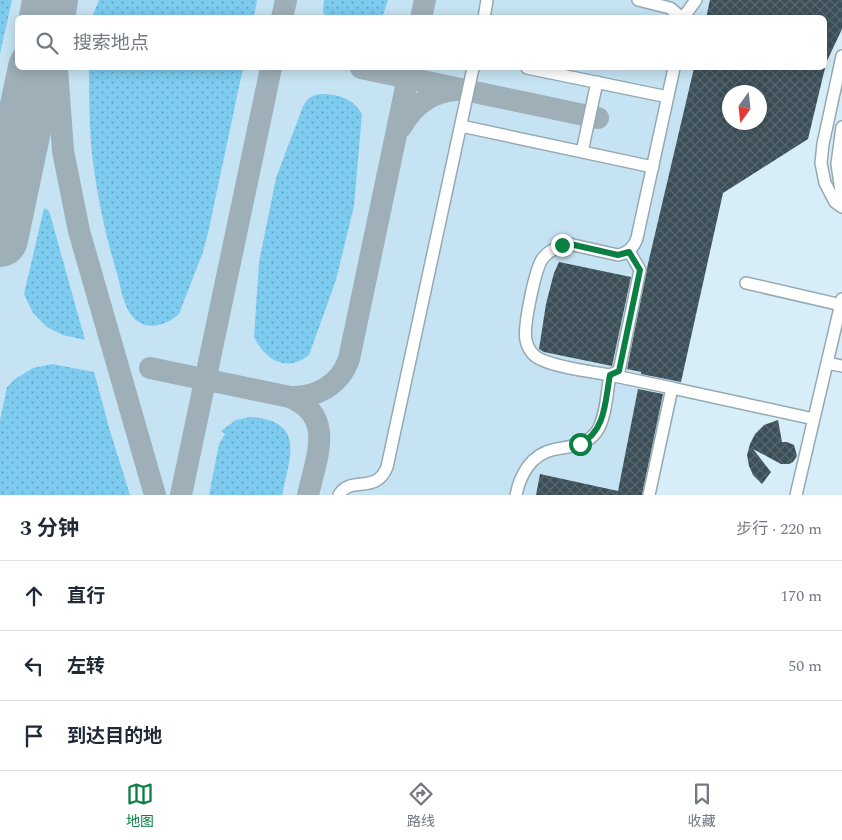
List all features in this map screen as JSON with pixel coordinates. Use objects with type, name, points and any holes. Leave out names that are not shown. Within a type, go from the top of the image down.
[{"type":"street","points":[[484,15],[487,0]]},
{"type":"street","points":[[638,0],[670,8],[679,15]]},
{"type":"street","points":[[684,15],[696,0]]},
{"type":"street","points":[[842,56],[823,144],[821,163],[825,183],[835,202],[842,207]]},
{"type":"street","points":[[339,495],[351,485],[368,484],[380,480],[387,468],[473,70]]},
{"type":"street","points":[[538,70],[668,97]]},
{"type":"street","points":[[674,70],[635,244],[629,252],[618,255],[570,244],[562,245],[549,252],[538,265],[525,324],[528,349],[540,360],[814,419]]},
{"type":"street","points":[[582,152],[597,82]]},
{"type":"street","points":[[842,87],[829,147],[832,180],[842,199]]},
{"type":"street","points":[[461,126],[653,167]]},
{"type":"street","points":[[842,127],[837,164],[842,199]]},
{"type":"street","points":[[842,151],[842,170]]},
{"type":"street","points":[[610,375],[619,371],[640,270],[629,252]]},
{"type":"street","points":[[746,283],[841,302],[797,494]]},
{"type":"street","points":[[827,363],[842,366]]},
{"type":"street","points":[[516,495],[522,475],[534,460],[552,450],[580,444],[592,437],[597,431],[602,417],[610,375]]},
{"type":"street","points":[[649,495],[672,388]]},
{"type":"shaded area","points":[[0,0],[842,0],[842,29],[827,62],[827,15],[15,15],[15,70],[824,70],[808,139],[723,193],[656,495],[0,495]]},
{"type":"shaded area","points":[[0,0],[12,0],[0,54]]},
{"type":"shaded area","points":[[99,0],[257,0],[254,15],[93,15]]},
{"type":"shaded area","points":[[324,0],[388,0],[383,15],[324,15]]},
{"type":"shaded area","points":[[89,70],[243,70],[203,252],[179,314],[168,322],[156,326],[143,324],[132,316],[125,303],[98,194],[90,134]]},
{"type":"shaded area","points":[[320,94],[344,98],[354,104],[362,114],[354,206],[336,280],[309,355],[293,363],[285,363],[270,358],[254,337],[259,262],[276,178],[307,100]]},
{"type":"shaded area","points":[[44,208],[50,214],[85,340],[63,335],[47,327],[33,313],[24,294]]},
{"type":"shaded area","points":[[52,364],[94,372],[130,495],[0,495],[0,420],[7,387],[15,379],[33,368]]},
{"type":"shaded area","points":[[250,417],[268,420],[280,425],[287,433],[290,443],[290,454],[282,495],[209,495],[219,444],[225,434],[221,431],[236,420]]},
{"type":"building","points":[[710,0],[842,0],[842,29],[827,61],[827,15],[707,15]]},
{"type":"building","points":[[694,70],[825,70],[808,139],[723,193],[681,382],[641,374],[641,372],[627,369],[647,268]]},
{"type":"building","points":[[559,262],[631,277],[612,366],[544,352],[539,349],[546,304],[554,273]]},
{"type":"building","points":[[638,389],[663,394],[642,495],[536,495],[540,474],[618,491]]},
{"type":"building","points":[[778,420],[782,442],[794,445],[797,456],[789,464],[781,464],[753,449],[771,472],[762,484],[753,475],[747,455],[755,434],[764,425]]},
{"type":"taxiway","points":[[57,15],[63,0]]},
{"type":"taxiway","points":[[283,15],[286,0]]},
{"type":"taxiway","points":[[422,15],[425,0]]},
{"type":"taxiway","points":[[0,193],[38,70]]},
{"type":"taxiway","points":[[57,70],[63,151],[79,231],[155,495]]},
{"type":"taxiway","points":[[181,495],[271,70]]},
{"type":"taxiway","points":[[370,70],[598,118]]},
{"type":"taxiway","points":[[290,397],[309,395],[326,388],[340,376],[349,359],[410,70]]},
{"type":"taxiway","points":[[401,127],[411,112],[424,101],[439,93],[457,90]]},
{"type":"taxiway","points":[[150,368],[290,397],[304,405],[313,415],[318,427],[319,439],[318,453],[308,495]]},
{"type":"runway","points":[[48,15],[50,0]]},
{"type":"runway","points":[[0,239],[36,70]]},
{"type":"route","points":[[562,245],[570,244],[618,255],[629,252],[640,270],[619,371],[610,375],[602,417],[597,431],[592,437],[580,444]]}]
